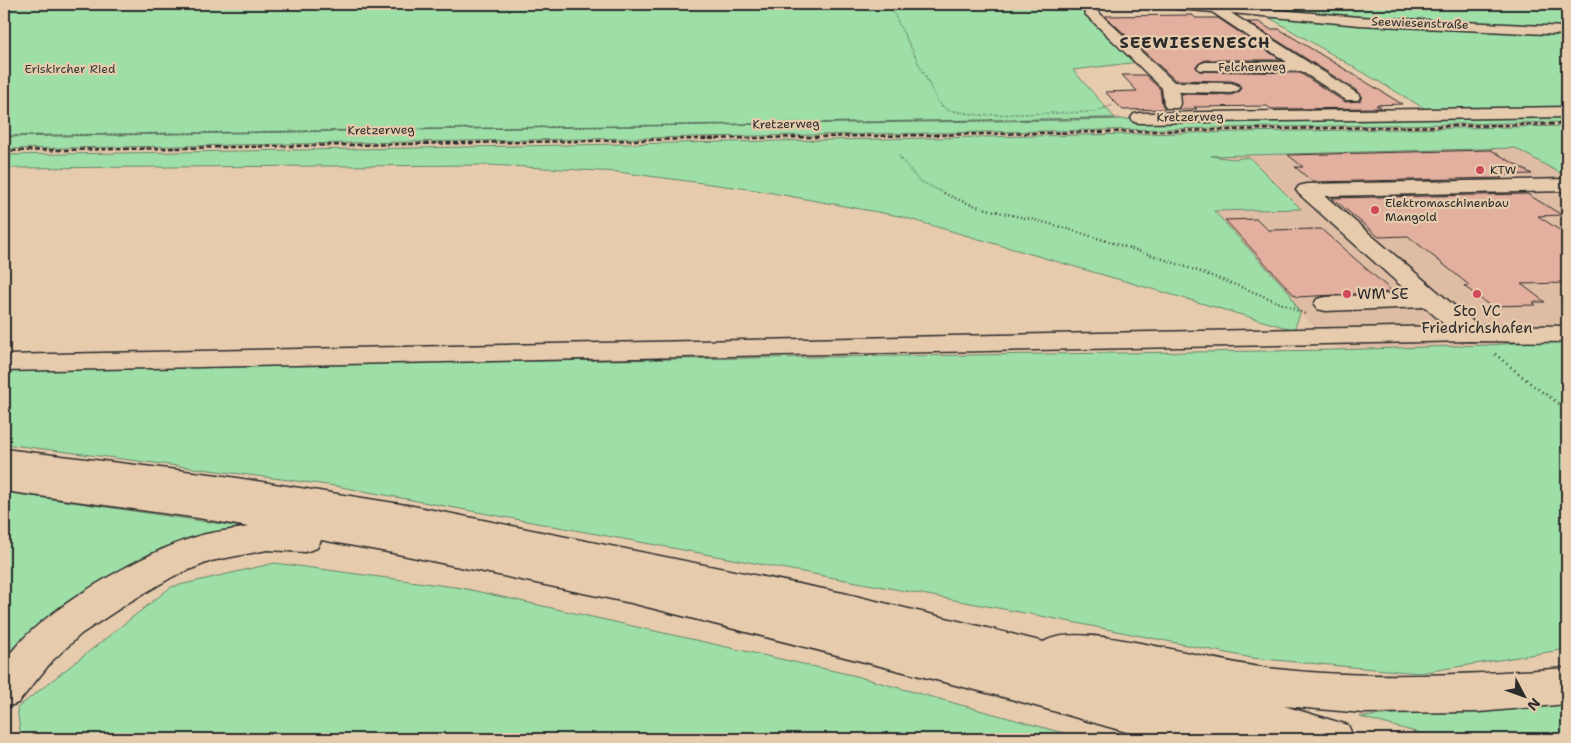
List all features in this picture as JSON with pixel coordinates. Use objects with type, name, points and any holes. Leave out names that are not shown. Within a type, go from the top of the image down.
[{"type":"street","points":[[1096,4],[1090,11],[1170,87],[1172,104],[1155,105]]},
{"type":"street","name":"Seewiesenstraße","points":[[1168,4],[1350,21],[1567,30]]},
{"type":"street","name":"Seewiesenstraße","points":[[1213,7],[1352,97]]},
{"type":"street","name":"Felchenweg","points":[[1266,115],[1205,67],[1302,66]]},
{"type":"street","name":"Felchenweg","points":[[1170,87],[1231,88]]},
{"type":"street","name":"Kretzerweg","points":[[1140,118],[1567,112]]},
{"type":"street","points":[[1470,332],[1306,190],[1567,184]]},
{"type":"street","points":[[1317,310],[1432,299]]},
{"type":"street","points":[[4,363],[1470,332],[1567,334]]},
{"type":"street","points":[[4,460],[218,487],[413,519],[843,609],[1016,652],[1333,739]]},
{"type":"street","points":[[4,480],[198,506],[394,540],[631,588],[1011,682],[1221,739]]},
{"type":"street","points":[[4,690],[38,649],[68,623],[118,590],[161,566],[206,548],[267,537],[394,540]]},
{"type":"street","points":[[1016,652],[1107,654],[1266,686],[1363,694],[1479,693],[1567,686]]},
{"type":"path","points":[[889,4],[938,102],[947,110],[978,115],[1055,114],[1094,112],[1113,105]]},
{"type":"path","name":"Kretzerweg","points":[[4,136],[1140,118]]},
{"type":"path","points":[[899,156],[918,180],[965,204],[1058,226],[1190,267],[1254,291],[1317,310]]},
{"type":"path","points":[[1470,332],[1535,386],[1567,408]]},
{"type":"shaded area","points":[[1567,139],[1567,340],[1490,345],[1340,350],[1185,208],[1206,147]]},
{"type":"green space","name":"Eriskircher Ried","points":[[4,4],[1104,4],[1103,6],[1084,8],[1139,62],[1073,70],[1115,118],[4,136]]},
{"type":"green space","points":[[1173,4],[1567,4],[1567,111],[1429,111],[1258,11]]},
{"type":"green space","points":[[1567,113],[1567,122],[4,149],[4,137]]},
{"type":"green space","points":[[1567,126],[1567,177],[1515,148],[1211,156],[1233,159],[1249,157],[1301,209],[1214,211],[1289,292],[1300,314],[1294,330],[899,216],[756,190],[618,172],[489,165],[4,168],[4,155]]},
{"type":"green space","points":[[1567,340],[1567,649],[1419,673],[1252,658],[1041,616],[336,486],[4,444],[4,371],[247,365],[1337,350],[1487,345]]},
{"type":"green space","points":[[4,492],[242,527],[171,548],[87,594],[8,654],[4,660]]},
{"type":"green space","points":[[275,563],[462,588],[852,675],[1085,739],[21,739],[17,708],[171,587]]},
{"type":"green space","points":[[1567,699],[1567,739],[1442,739],[1360,717]]},
{"type":"building","points":[[1192,15],[1196,18],[1218,18],[1281,60],[1205,60],[1196,66],[1199,71],[1300,73],[1345,102],[1360,101],[1362,96],[1359,92],[1248,22],[1259,22],[1270,29],[1279,29],[1402,104],[1376,105],[1382,108],[1271,109],[1267,106],[1179,109],[1182,104],[1181,94],[1231,95],[1239,92],[1241,87],[1238,83],[1231,81],[1175,80],[1105,16]]},
{"type":"building","points":[[1122,75],[1145,75],[1160,89],[1162,104],[1165,109],[1123,110],[1105,92],[1137,91]]},
{"type":"building","points":[[1491,150],[1532,174],[1497,175],[1502,178],[1313,182],[1295,167],[1303,167],[1288,155]]},
{"type":"building","points":[[1527,194],[1562,215],[1538,216],[1567,235],[1567,283],[1521,284],[1545,302],[1533,302],[1536,305],[1490,306],[1464,286],[1469,285],[1408,236],[1379,237],[1332,198]]},
{"type":"building","points":[[1257,219],[1268,230],[1321,229],[1393,292],[1296,297],[1225,220]]},
{"type":"railway","points":[[4,151],[1567,124]]},
{"type":"place","name":"KTW","points":[[1480,170]]},
{"type":"place","name":"Elektromaschinenbau Mangold","points":[[1375,210]]},
{"type":"place","name":"WM SE","points":[[1347,294]]},
{"type":"place","name":"Sto VC Friedrichshafen","points":[[1477,294]]},
{"type":"district","name":"SEEWIESENESCH","points":[[1195,42]]}]
